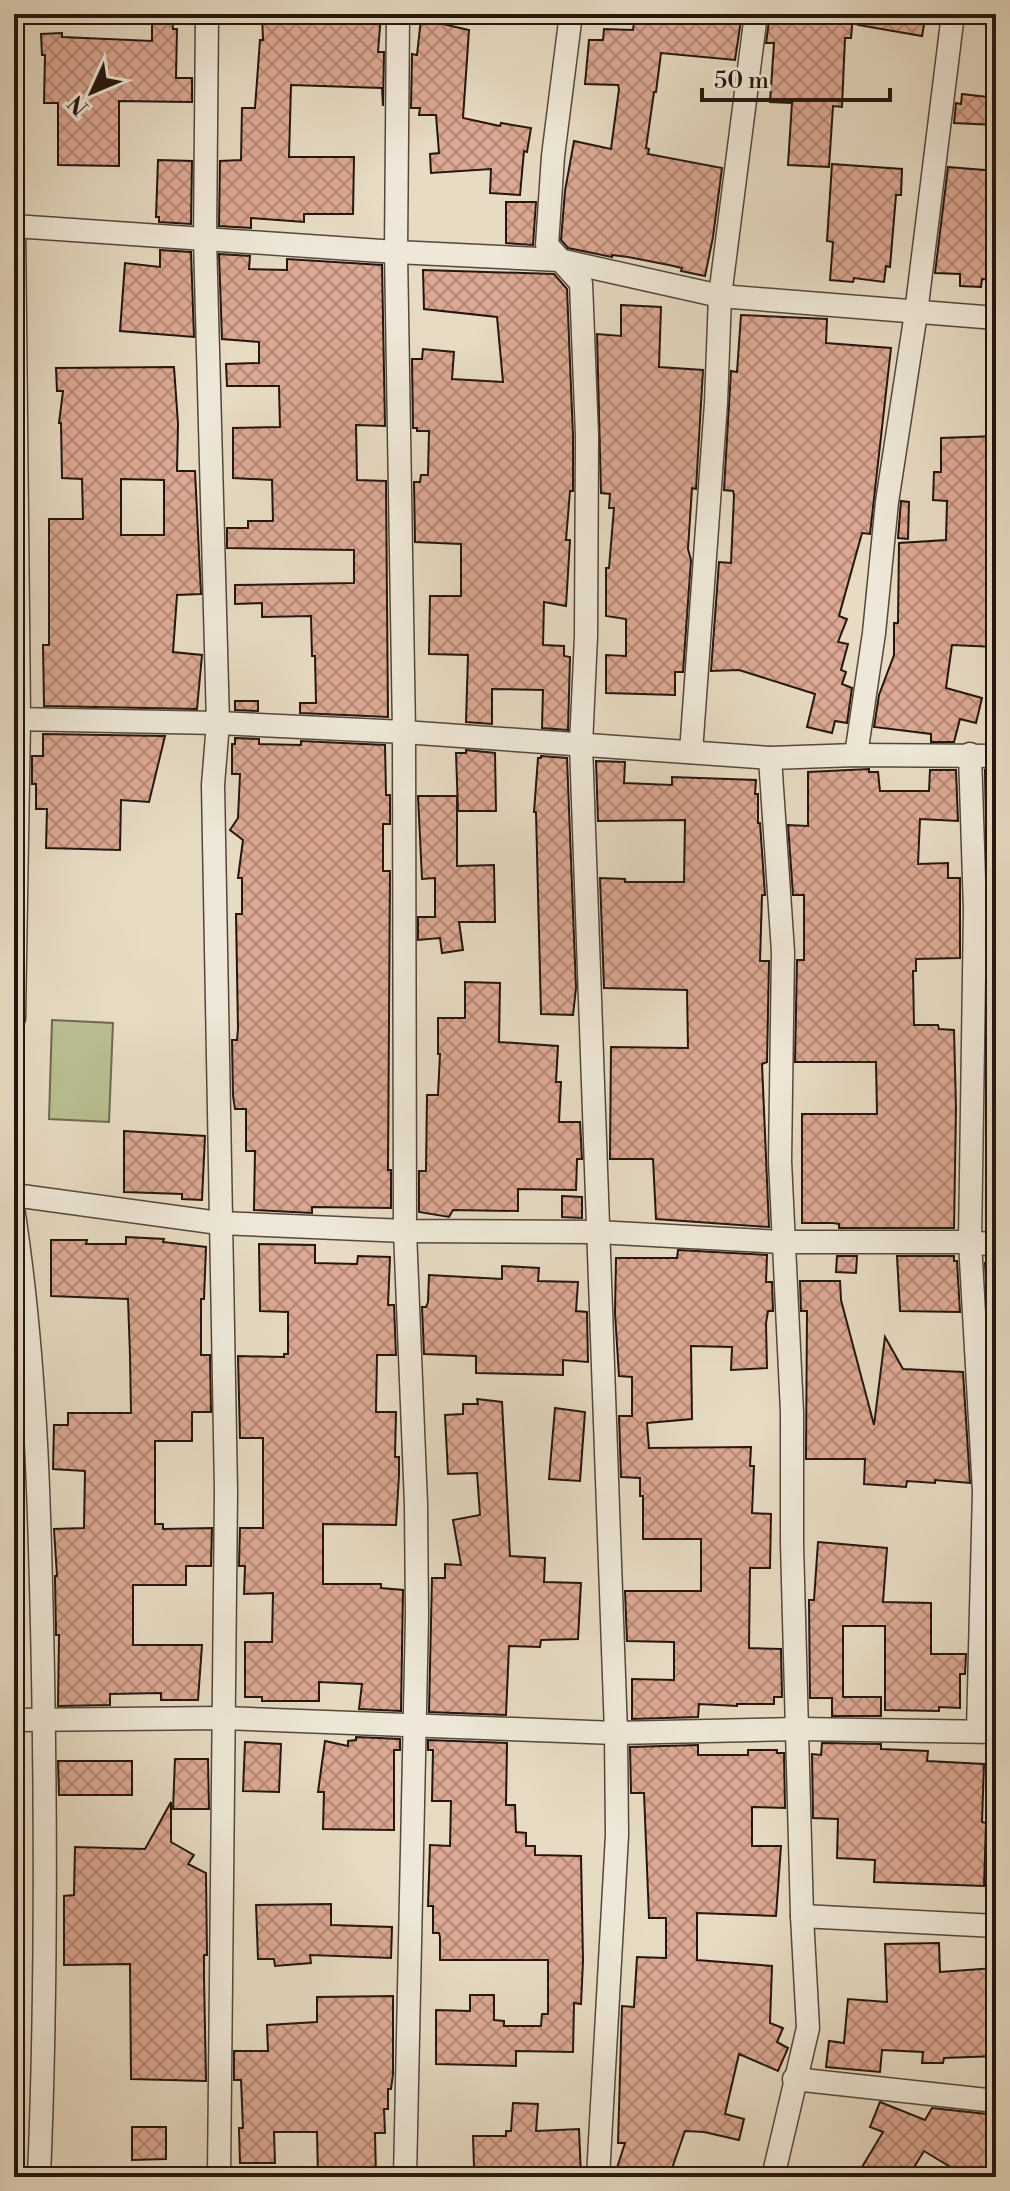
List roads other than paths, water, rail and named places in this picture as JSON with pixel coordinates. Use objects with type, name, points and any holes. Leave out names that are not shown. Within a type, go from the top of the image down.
[{"type":"street","points":[[207,14],[205,239],[218,723],[213,785],[225,1447],[219,2177]]},
{"type":"street","points":[[398,14],[396,252],[404,732],[405,1231],[416,1504],[416,1725],[405,2177]]},
{"type":"street","points":[[571,14],[553,156],[547,245],[581,283],[587,436],[586,636],[581,745],[617,1835],[598,2177]]},
{"type":"street","points":[[691,752],[716,403],[720,296],[756,14]]},
{"type":"street","points":[[856,755],[953,14]]},
{"type":"street","points":[[14,220],[14,1018]]},
{"type":"street","points":[[14,226],[559,260],[720,296],[996,318]]},
{"type":"street","points":[[16,719],[218,723],[404,732],[770,758],[996,756]]},
{"type":"street","points":[[14,1720],[223,1718],[616,1733],[798,1729],[987,1732],[990,1541],[987,1359],[970,1242],[975,910],[970,754]]},
{"type":"street","points":[[770,758],[783,952],[780,1161],[792,1412],[792,1544],[808,2028],[773,2177]]},
{"type":"street","points":[[14,1195],[219,1223],[405,1231],[597,1232],[782,1242],[970,1242],[996,1245]]},
{"type":"street","points":[[14,1214],[27,1302],[39,1490],[46,2025],[39,2177]]},
{"type":"street","points":[[802,1916],[996,1926]]},
{"type":"street","points":[[794,2079],[996,2101]]}]
